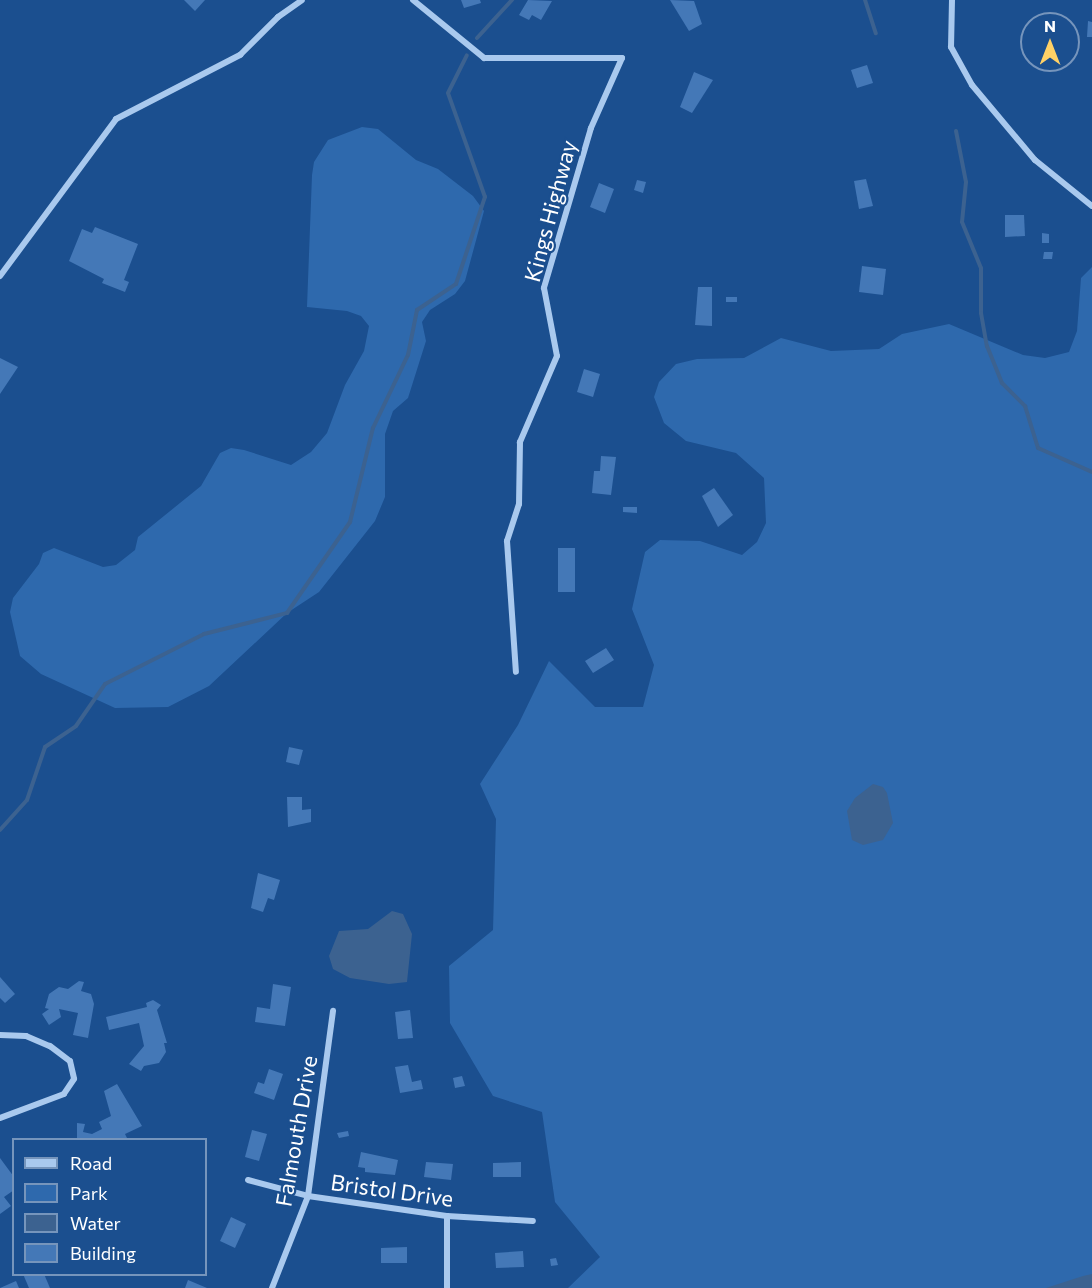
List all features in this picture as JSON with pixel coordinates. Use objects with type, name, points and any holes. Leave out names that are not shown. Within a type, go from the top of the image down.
[{"type":"street","points":[[0,276],[116,119],[240,55],[278,17],[302,0]]},
{"type":"street","name":"Kings Highway","points":[[413,0],[484,58],[622,58],[591,128],[544,288],[557,356],[520,442],[519,504],[507,541],[516,672]]},
{"type":"street","points":[[952,0],[951,47],[972,85],[1035,160],[1092,206]]},
{"type":"street","name":"Falmouth Drive","points":[[272,1288],[308,1196],[333,1011]]},
{"type":"street","points":[[0,1035],[26,1036],[50,1046],[69,1061],[74,1079],[64,1094],[0,1118]]},
{"type":"street","name":"Bristol Drive","points":[[248,1180],[308,1196],[447,1216],[533,1221]]},
{"type":"street","points":[[447,1216],[447,1288]]},
{"type":"green space","points":[[362,127],[378,129],[416,160],[438,169],[473,196],[484,211],[465,281],[455,294],[430,310],[422,322],[426,341],[408,398],[393,411],[385,434],[385,497],[375,521],[319,592],[287,613],[209,686],[168,707],[115,708],[41,674],[20,656],[10,612],[13,598],[39,564],[43,553],[54,548],[103,567],[116,565],[135,550],[138,537],[201,486],[220,453],[231,448],[244,450],[291,465],[311,452],[327,433],[345,385],[364,351],[369,326],[361,316],[347,311],[307,307],[312,175],[314,162],[328,140]]},
{"type":"green space","points":[[1092,267],[1092,1288],[568,1288],[600,1257],[555,1202],[542,1112],[493,1096],[450,1023],[449,966],[493,930],[496,819],[480,784],[518,725],[549,661],[595,707],[643,707],[654,665],[632,609],[645,552],[660,540],[700,541],[742,555],[757,542],[766,523],[764,478],[736,453],[686,441],[664,423],[654,397],[659,382],[676,364],[697,359],[744,358],[781,338],[831,351],[879,349],[902,334],[949,324],[1023,355],[1045,358],[1069,352],[1077,331],[1081,278]]},
{"type":"water","points":[[873,784],[883,787],[887,793],[893,823],[883,840],[863,845],[852,840],[847,811],[855,798]]},
{"type":"water","points":[[392,911],[403,914],[412,934],[407,982],[389,984],[350,978],[333,969],[329,956],[339,931],[368,929]]},
{"type":"water","points":[[1092,1274],[1092,1288],[1046,1288],[1083,1276]]},
{"type":"building","points":[[184,0],[205,0],[195,11]]},
{"type":"building","points":[[461,0],[480,0],[481,3],[464,8]]},
{"type":"building","points":[[528,0],[552,1],[541,20],[532,15],[529,20],[519,15]]},
{"type":"building","points":[[670,0],[694,1],[702,24],[689,31]]},
{"type":"building","points":[[1088,21],[1092,22],[1092,37],[1087,37]]},
{"type":"building","points":[[867,65],[873,83],[857,88],[851,70]]},
{"type":"building","points":[[694,72],[713,80],[692,113],[680,107]]},
{"type":"building","points":[[866,179],[873,206],[859,209],[854,181]]},
{"type":"building","points":[[637,180],[646,182],[643,193],[634,190]]},
{"type":"building","points":[[599,183],[614,189],[605,213],[590,207]]},
{"type":"building","points":[[1005,215],[1024,215],[1025,236],[1005,237]]},
{"type":"building","points":[[95,227],[138,244],[124,280],[129,282],[125,292],[102,283],[104,279],[69,261],[82,229],[92,233]]},
{"type":"building","points":[[1042,233],[1049,234],[1049,243],[1042,243]]},
{"type":"building","points":[[1044,252],[1053,252],[1052,259],[1043,259]]},
{"type":"building","points":[[862,266],[886,269],[883,295],[859,292]]},
{"type":"building","points":[[698,287],[712,287],[712,326],[695,325]]},
{"type":"building","points":[[726,297],[737,297],[737,302],[726,302]]},
{"type":"building","points":[[0,358],[18,367],[0,394]]},
{"type":"building","points":[[584,369],[600,374],[593,397],[577,392]]},
{"type":"building","points":[[601,456],[616,457],[611,495],[592,493],[594,471],[600,471]]},
{"type":"building","points":[[714,488],[733,515],[718,527],[702,496]]},
{"type":"building","points":[[623,507],[637,507],[637,513],[623,512]]},
{"type":"building","points":[[558,548],[575,548],[575,592],[558,592]]},
{"type":"building","points":[[606,648],[614,660],[593,673],[585,661]]},
{"type":"building","points":[[289,747],[303,750],[299,765],[286,762]]},
{"type":"building","points":[[287,797],[302,797],[302,810],[311,809],[311,822],[288,827]]},
{"type":"building","points":[[258,873],[280,880],[274,900],[268,898],[263,912],[251,908]]},
{"type":"building","points":[[0,977],[15,994],[5,1003],[0,998]]},
{"type":"building","points":[[79,981],[84,982],[81,991],[91,994],[94,1004],[88,1038],[73,1035],[78,1013],[59,1009],[61,1017],[49,1025],[42,1014],[49,1009],[45,1008],[49,994],[59,987],[68,989]]},
{"type":"building","points":[[273,984],[291,987],[285,1026],[255,1022],[257,1007],[270,1009]]},
{"type":"building","points":[[153,1000],[161,1005],[157,1010],[167,1043],[164,1043],[166,1052],[159,1063],[144,1066],[141,1071],[129,1064],[144,1046],[139,1023],[109,1030],[106,1017],[147,1007],[146,1003]]},
{"type":"building","points":[[410,1010],[413,1038],[398,1039],[395,1012]]},
{"type":"building","points":[[408,1065],[412,1082],[421,1080],[423,1089],[400,1093],[395,1067]]},
{"type":"building","points":[[269,1069],[283,1074],[274,1100],[254,1093],[258,1082],[264,1084]]},
{"type":"building","points":[[462,1076],[465,1086],[455,1088],[453,1078]]},
{"type":"building","points":[[117,1084],[142,1126],[125,1134],[127,1138],[77,1138],[77,1123],[85,1124],[83,1132],[92,1134],[102,1129],[99,1122],[111,1116],[104,1091]]},
{"type":"building","points":[[252,1130],[267,1134],[259,1161],[245,1157]]},
{"type":"building","points":[[348,1131],[349,1136],[339,1138],[337,1133]]},
{"type":"building","points":[[361,1152],[398,1160],[395,1175],[365,1172],[365,1168],[358,1167]]},
{"type":"building","points":[[0,1158],[12,1174],[12,1191],[4,1197],[11,1206],[0,1214]]},
{"type":"building","points":[[426,1162],[453,1164],[451,1180],[424,1177]]},
{"type":"building","points":[[521,1162],[521,1177],[493,1177],[493,1163]]},
{"type":"building","points":[[231,1217],[246,1224],[235,1248],[220,1241]]},
{"type":"building","points":[[407,1247],[407,1263],[381,1263],[381,1248]]},
{"type":"building","points":[[523,1251],[524,1267],[496,1268],[495,1253]]},
{"type":"building","points":[[556,1258],[558,1265],[551,1266],[550,1259]]},
{"type":"building","points":[[24,1276],[45,1276],[50,1288],[29,1288]]},
{"type":"building","points":[[188,1280],[207,1288],[185,1288]]},
{"type":"building","points":[[16,1281],[19,1288],[0,1288]]},
{"type":"waterway","points":[[477,38],[512,0]]},
{"type":"waterway","points":[[865,0],[876,33]]},
{"type":"waterway","points":[[0,830],[27,800],[45,747],[76,726],[105,684],[204,634],[287,613],[350,522],[373,428],[408,355],[417,310],[456,284],[485,197],[448,93],[467,55]]},
{"type":"waterway","points":[[956,131],[966,182],[962,222],[981,268],[981,313],[987,346],[1002,383],[1025,406],[1038,448],[1092,472]]}]
